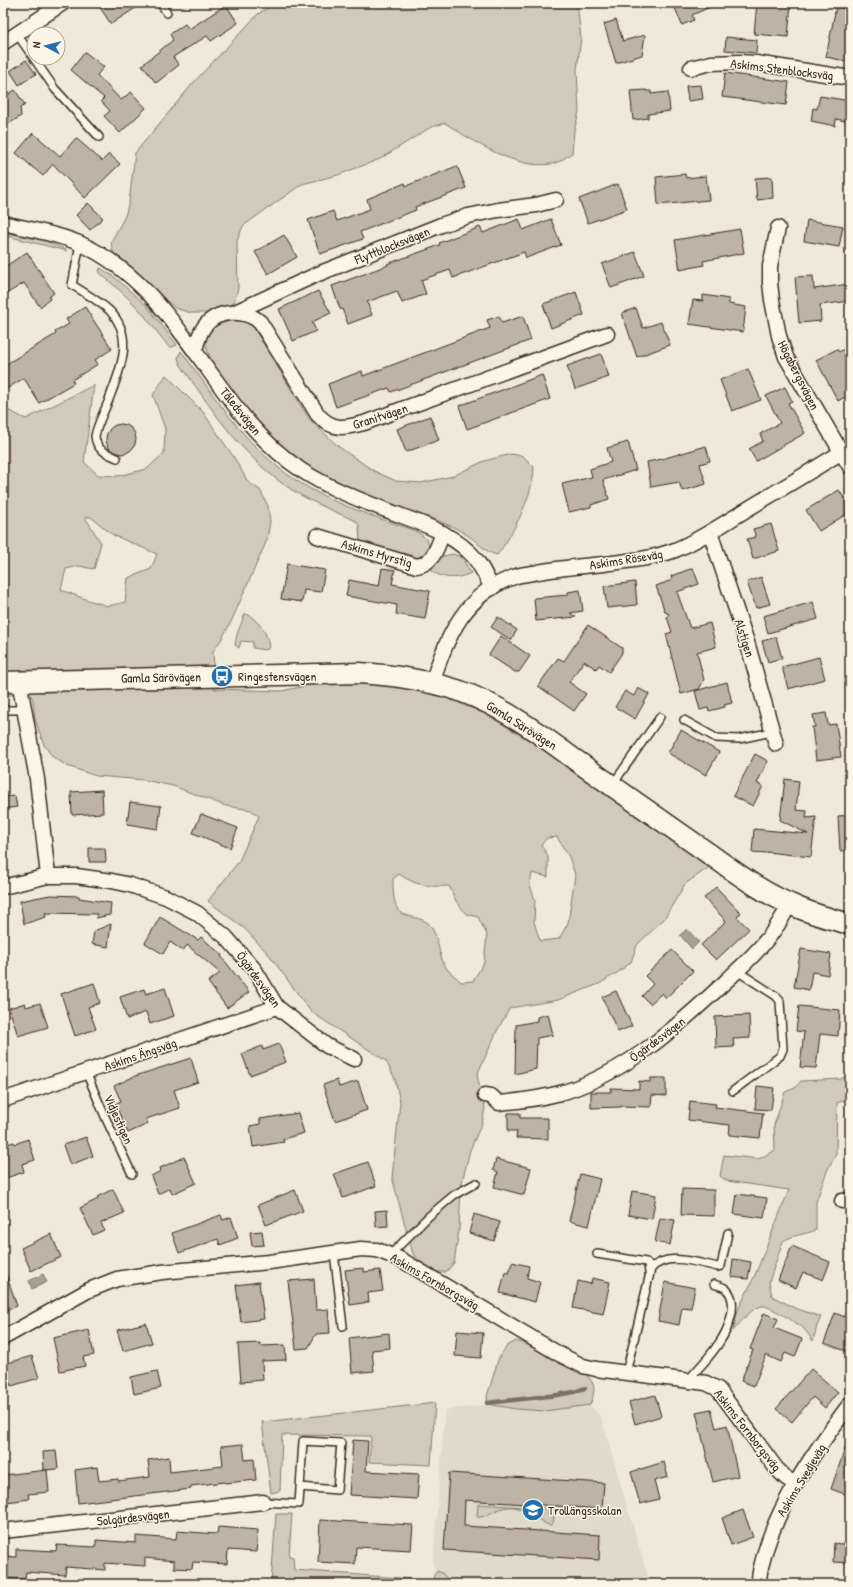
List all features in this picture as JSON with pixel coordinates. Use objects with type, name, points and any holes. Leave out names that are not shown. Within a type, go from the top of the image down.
[{"type":"street","points":[[3,43],[62,3]]},
{"type":"street","name":"Askims Stenblocksväg","points":[[691,68],[711,63],[739,62],[771,65],[850,78]]},
{"type":"street","name":"Flyttblocksvägen","points":[[234,312],[318,274],[441,225],[468,216],[536,205],[556,200]]},
{"type":"street","name":"Tåledsvägen","points":[[3,223],[51,234],[80,244],[105,258],[150,294],[195,350],[242,415],[275,450],[290,462],[315,478],[348,495],[443,533],[461,545],[475,558],[492,588]]},
{"type":"street","name":"Högabergsvägen","points":[[778,228],[770,266],[770,283],[779,336],[786,356],[829,432],[846,449],[850,467]]},
{"type":"street","name":"Granitvägen","points":[[195,350],[197,342],[205,326],[218,316],[234,312],[254,316],[260,322],[318,415],[326,423],[340,427],[364,423],[608,334]]},
{"type":"street","name":"Askims Röseväg","points":[[432,683],[445,644],[454,628],[472,604],[492,588],[521,575],[655,557],[676,550],[710,532],[846,449]]},
{"type":"street","name":"Alstigen","points":[[710,532],[747,642],[774,738]]},
{"type":"street","name":"Askims Myrstig","points":[[317,536],[417,566],[424,564],[431,559],[443,533]]},
{"type":"street","name":"Gamla Särövägen","points":[[11,682],[360,673],[400,676],[432,683],[461,692],[510,715],[727,866],[772,895],[789,904],[821,916],[850,924]]},
{"type":"street","points":[[11,682],[24,710],[37,778],[48,876]]},
{"type":"street","name":"Ögärdesvägen","points":[[3,887],[48,876],[76,876],[130,885],[166,897],[195,912],[226,937],[255,970],[277,1007],[327,1046],[354,1059]]},
{"type":"street","name":"Ögärdesvägen","points":[[485,1095],[490,1096],[499,1103],[548,1096],[578,1086],[609,1073],[656,1044],[737,971],[767,940],[784,916],[789,904]]},
{"type":"street","name":"Askims Ängsväg","points":[[3,1100],[277,1007]]},
{"type":"street","name":"Askims Fornborgsväg","points":[[3,1338],[89,1290],[118,1279],[162,1272],[228,1266],[370,1249],[377,1250],[390,1255],[583,1366],[706,1383],[718,1389],[776,1468],[786,1478],[795,1484]]},
{"type":"street","name":"Askims Svedjeväg","points":[[758,1584],[768,1542],[795,1484],[850,1404]]},
{"type":"street","name":"Solgärdesvägen","points":[[3,1531],[263,1502]]},
{"type":"lane","points":[[160,3],[167,14]]},
{"type":"lane","points":[[17,34],[55,89],[99,136]]},
{"type":"lane","points":[[80,244],[72,285],[109,311],[122,327],[124,336],[124,352],[116,381],[95,436],[96,443],[101,449],[117,458]]},
{"type":"lane","points":[[3,710],[24,710]]},
{"type":"lane","points":[[612,785],[660,717]]},
{"type":"lane","points":[[684,720],[716,738],[774,738]]},
{"type":"lane","points":[[733,1091],[780,1056],[783,1049],[780,1001],[776,996],[737,971]]},
{"type":"lane","name":"Vidjestigen","points":[[86,1072],[132,1174]]},
{"type":"lane","points":[[390,1255],[429,1216],[454,1195],[476,1183]]},
{"type":"lane","points":[[649,1273],[655,1265],[668,1259],[682,1260],[718,1267],[721,1266],[728,1233]]},
{"type":"lane","points":[[334,1253],[343,1326]]},
{"type":"lane","points":[[597,1254],[646,1262],[648,1264],[649,1273],[626,1373]]},
{"type":"lane","points":[[687,1381],[720,1343],[730,1319],[733,1308],[730,1294],[724,1288],[714,1284]]},
{"type":"lane","points":[[263,1502],[298,1504],[303,1441],[341,1444],[337,1490],[300,1487]]},
{"type":"shaded area","points":[[276,3],[577,3],[581,38],[577,70],[579,112],[574,131],[572,153],[560,161],[551,164],[538,165],[524,163],[495,152],[468,138],[445,123],[431,127],[380,159],[338,175],[302,184],[243,226],[237,241],[238,288],[234,303],[224,308],[206,313],[191,313],[175,308],[113,252],[111,242],[125,216],[129,202],[135,153],[194,82],[259,13]]},
{"type":"shaded area","points":[[3,232],[46,242],[67,251],[3,235]]},
{"type":"shaded area","points":[[100,268],[113,276],[147,306],[177,345],[169,347],[139,309],[99,272]]},
{"type":"shaded area","points":[[242,320],[252,325],[309,419],[339,447],[374,471],[396,481],[421,483],[453,476],[484,461],[511,454],[523,456],[534,467],[527,501],[510,536],[497,555],[486,550],[461,531],[425,516],[378,500],[337,482],[307,465],[278,443],[234,394],[223,379],[208,351],[206,341],[210,330],[225,322]]},
{"type":"shaded area","points":[[181,351],[238,427],[251,442],[279,468],[310,489],[343,505],[417,532],[428,542],[429,549],[427,554],[419,559],[413,559],[360,543],[359,525],[356,521],[300,495],[267,472],[239,444],[203,397],[180,364],[178,358]]},
{"type":"shaded area","points":[[166,375],[203,412],[235,459],[248,482],[260,490],[268,506],[270,521],[267,540],[231,622],[213,651],[215,689],[282,691],[309,685],[370,683],[433,692],[487,715],[541,747],[602,792],[709,862],[708,868],[685,884],[664,919],[637,945],[631,962],[620,971],[599,984],[558,1000],[510,1008],[498,1029],[477,1075],[485,1108],[482,1123],[470,1150],[461,1186],[459,1230],[454,1263],[446,1272],[437,1272],[422,1263],[413,1254],[407,1233],[392,1177],[400,1102],[395,1079],[386,1061],[311,1012],[270,956],[245,929],[208,901],[239,861],[259,816],[251,810],[226,806],[173,786],[144,780],[96,776],[67,766],[53,757],[44,745],[35,719],[31,695],[3,695],[3,408],[26,419],[94,385],[84,462],[98,475],[118,476],[147,469],[164,453],[165,429],[153,395]],"holes":[[[85,517],[91,517],[113,535],[157,554],[151,569],[128,578],[125,602],[108,606],[61,590],[66,569],[79,566],[94,569],[101,543]],[[557,837],[569,857],[575,875],[568,923],[559,939],[540,941],[534,922],[535,900],[530,885],[532,873],[548,877],[548,856],[541,845],[547,838]],[[399,874],[411,881],[423,885],[449,886],[456,901],[466,914],[478,917],[487,935],[484,962],[473,981],[461,982],[447,969],[444,964],[435,933],[428,923],[421,919],[403,914],[398,910],[394,899],[393,879]]]},
{"type":"shaded area","points":[[453,554],[461,557],[471,573],[451,578],[441,576],[432,571],[431,569],[438,557]]},
{"type":"shaded area","points":[[245,614],[253,618],[262,628],[268,639],[268,649],[253,648],[253,642],[241,641],[239,648],[235,645],[237,634]]},
{"type":"shaded area","points":[[687,929],[699,942],[692,949],[680,935]]},
{"type":"shaded area","points":[[850,1074],[850,1098],[837,1103],[836,1154],[827,1171],[816,1202],[816,1230],[783,1241],[769,1282],[772,1296],[795,1308],[821,1317],[813,1341],[803,1328],[778,1312],[765,1306],[760,1306],[751,1311],[733,1331],[738,1310],[755,1275],[789,1190],[727,1181],[720,1176],[724,1155],[759,1159],[775,1150],[774,1125],[785,1092],[795,1088],[801,1081],[841,1079]]},
{"type":"shaded area","points":[[43,1274],[47,1282],[32,1289],[29,1281]]},
{"type":"shaded area","points":[[516,1341],[533,1347],[560,1363],[584,1373],[592,1382],[594,1388],[590,1405],[544,1411],[516,1409],[488,1404],[487,1396],[499,1357],[507,1346]]},
{"type":"shaded area","name":"Trollängsskolan","points":[[566,1397],[590,1405],[601,1417],[650,1584],[452,1584],[442,1573],[437,1571],[433,1565],[445,1410],[531,1399]]},
{"type":"shaded area","points":[[435,1403],[431,1465],[369,1462],[371,1436],[282,1435],[280,1491],[271,1493],[262,1422]]},
{"type":"shaded area","points":[[478,1504],[555,1509],[553,1523],[548,1525],[526,1511],[514,1507],[507,1507],[477,1517]]},
{"type":"shaded area","points":[[276,1514],[292,1514],[289,1556],[293,1557],[294,1570],[413,1579],[413,1584],[271,1584]]},
{"type":"shaded area","points":[[437,1571],[442,1573],[452,1584],[432,1584],[434,1575]]},
{"type":"building","points":[[97,3],[143,3],[111,24]]},
{"type":"building","points":[[673,3],[719,3],[692,15],[694,20],[682,25]]},
{"type":"building","points":[[757,3],[791,3],[788,37],[754,34]]},
{"type":"building","points":[[226,5],[238,23],[211,41],[207,36],[173,57],[179,65],[156,83],[142,65],[173,40],[170,34],[185,24],[189,29]]},
{"type":"building","points":[[836,7],[850,10],[850,32],[848,43],[850,43],[850,62],[826,57]]},
{"type":"building","points":[[616,20],[623,41],[645,35],[642,55],[616,63],[604,24]]},
{"type":"building","points":[[726,37],[757,40],[756,53],[725,50]]},
{"type":"building","points":[[85,52],[104,67],[97,75],[121,100],[131,92],[146,108],[120,133],[104,116],[110,111],[101,101],[104,98],[71,70]]},
{"type":"building","points":[[26,60],[26,66],[30,66],[36,74],[19,85],[10,71]]},
{"type":"building","points":[[725,73],[789,82],[786,105],[722,97]]},
{"type":"building","points":[[701,85],[703,99],[688,101],[686,86]]},
{"type":"building","points":[[15,90],[25,105],[20,108],[21,116],[7,125],[3,119],[3,98]]},
{"type":"building","points":[[630,91],[651,91],[651,94],[668,92],[670,111],[648,114],[648,118],[633,120]]},
{"type":"building","points":[[820,96],[850,101],[850,122],[836,119],[835,126],[811,121],[813,108],[817,109]]},
{"type":"building","points":[[33,133],[60,156],[76,138],[102,161],[109,154],[120,164],[85,198],[53,164],[43,176],[16,153]]},
{"type":"building","points":[[457,166],[466,188],[415,207],[416,210],[360,232],[363,239],[320,254],[308,220],[333,211],[337,221],[370,209],[367,199],[405,183],[406,186]]},
{"type":"building","points":[[685,174],[686,178],[706,176],[709,200],[658,205],[656,177]]},
{"type":"building","points":[[772,177],[773,198],[757,200],[755,178]]},
{"type":"building","points":[[618,184],[627,209],[588,223],[579,199]]},
{"type":"building","points":[[88,203],[103,218],[90,230],[76,215]]},
{"type":"building","points":[[519,219],[523,230],[551,219],[561,245],[526,258],[524,252],[453,278],[450,270],[421,280],[426,294],[402,303],[397,291],[367,302],[372,315],[348,324],[342,309],[340,309],[332,286],[440,245],[439,243],[480,227],[483,233]]},
{"type":"building","points":[[807,220],[843,226],[839,247],[804,241]]},
{"type":"building","points":[[740,229],[744,253],[703,261],[704,265],[680,270],[675,240]]},
{"type":"building","points":[[284,235],[297,257],[268,274],[255,252]]},
{"type":"building","points":[[27,252],[54,293],[49,297],[50,299],[40,307],[24,283],[3,296],[3,268]]},
{"type":"building","points":[[635,252],[644,276],[611,288],[602,264]]},
{"type":"building","points":[[813,276],[814,289],[849,284],[850,301],[820,305],[821,321],[799,323],[795,277]]},
{"type":"building","points":[[318,291],[331,313],[312,322],[316,331],[293,341],[279,309]]},
{"type":"building","points":[[576,292],[584,315],[551,328],[543,304]]},
{"type":"building","points":[[703,295],[729,299],[729,304],[746,307],[743,332],[689,324],[693,300],[703,301]]},
{"type":"building","points":[[85,307],[112,349],[95,360],[98,364],[72,380],[74,383],[39,403],[24,378],[3,391],[3,366],[56,334],[55,332],[69,324],[66,319]]},
{"type":"building","points":[[636,308],[643,328],[661,322],[670,345],[637,357],[622,313]]},
{"type":"building","points":[[499,316],[502,323],[523,316],[531,340],[391,392],[389,388],[336,407],[328,384],[362,371],[363,376],[490,328],[487,320]]},
{"type":"building","points":[[850,345],[850,394],[838,401],[816,360],[837,349],[839,352]]},
{"type":"building","points":[[601,354],[609,377],[575,389],[567,366]]},
{"type":"building","points":[[748,369],[761,400],[732,411],[720,380]]},
{"type":"building","points":[[542,375],[550,399],[467,429],[459,406]]},
{"type":"building","points":[[785,387],[792,401],[788,403],[805,433],[756,461],[749,449],[763,441],[760,434],[780,423],[766,396]]},
{"type":"building","points":[[430,416],[439,440],[406,452],[397,429]]},
{"type":"building","points":[[121,424],[127,425],[135,433],[135,445],[127,453],[121,454],[115,453],[107,445],[106,439],[107,433],[115,425]]},
{"type":"building","points":[[628,442],[636,470],[603,480],[609,499],[591,505],[591,507],[569,512],[562,484],[592,477],[590,469],[611,462],[607,448]]},
{"type":"building","points":[[706,446],[710,461],[700,464],[706,484],[682,491],[679,482],[651,487],[647,462]]},
{"type":"building","points":[[839,490],[850,508],[850,512],[819,531],[806,510]]},
{"type":"building","points":[[771,524],[779,551],[753,559],[747,539],[756,537],[753,529]]},
{"type":"building","points":[[287,564],[325,570],[321,592],[304,590],[302,602],[281,599]]},
{"type":"building","points":[[382,568],[395,570],[392,584],[430,591],[425,619],[396,614],[397,605],[346,596],[349,580],[379,586]]},
{"type":"building","points":[[693,568],[699,584],[677,592],[690,628],[710,623],[716,647],[697,652],[704,680],[699,689],[681,694],[666,634],[672,632],[667,617],[669,614],[665,612],[656,586],[672,580],[671,576]]},
{"type":"building","points":[[761,577],[770,604],[756,608],[747,582]]},
{"type":"building","points":[[635,582],[637,605],[607,608],[604,586]]},
{"type":"building","points":[[580,590],[583,611],[570,613],[576,617],[536,621],[534,598],[568,595],[568,592]]},
{"type":"building","points":[[813,602],[818,619],[768,633],[763,616]]},
{"type":"building","points":[[498,617],[517,630],[511,640],[491,627]]},
{"type":"building","points":[[588,625],[622,648],[622,653],[609,672],[599,665],[596,669],[584,661],[569,682],[586,694],[574,711],[538,686],[558,658],[564,661]]},
{"type":"building","points":[[501,636],[530,656],[519,672],[515,672],[489,655]]},
{"type":"building","points":[[776,637],[782,658],[768,662],[762,641]]},
{"type":"building","points":[[819,657],[825,679],[788,689],[782,667]]},
{"type":"building","points":[[727,682],[732,703],[724,705],[725,707],[709,711],[708,708],[700,710],[695,691]]},
{"type":"building","points":[[638,688],[649,694],[635,719],[615,707],[625,691],[634,696]]},
{"type":"building","points":[[826,713],[828,725],[836,724],[841,757],[816,760],[812,727],[815,727],[813,715]]},
{"type":"building","points":[[681,730],[719,752],[706,775],[668,753]]},
{"type":"building","points":[[755,754],[768,761],[757,783],[763,786],[753,806],[733,796]]},
{"type":"building","points":[[785,779],[799,781],[796,810],[807,811],[806,818],[816,817],[811,857],[767,852],[752,852],[754,829],[808,834],[780,820]]},
{"type":"building","points":[[102,790],[103,813],[72,815],[71,792]]},
{"type":"building","points":[[15,796],[17,807],[3,809],[3,797]]},
{"type":"building","points":[[130,802],[161,806],[158,829],[127,824]]},
{"type":"building","points":[[201,814],[238,828],[230,848],[193,833]]},
{"type":"building","points":[[850,815],[850,850],[840,851],[838,816]]},
{"type":"building","points":[[89,848],[105,848],[106,862],[89,862]]},
{"type":"building","points":[[716,887],[741,913],[737,917],[749,929],[716,960],[701,945],[726,921],[704,898]]},
{"type":"building","points":[[50,895],[79,896],[79,898],[111,903],[110,915],[96,918],[97,914],[45,913],[46,917],[24,924],[20,901]]},
{"type":"building","points":[[160,917],[198,940],[201,937],[222,955],[221,956],[249,992],[227,1008],[208,982],[220,973],[187,945],[183,951],[170,942],[163,954],[145,943]]},
{"type":"building","points":[[111,924],[108,947],[92,944],[94,931]]},
{"type":"building","points":[[801,949],[831,954],[828,975],[812,972],[809,990],[794,987]]},
{"type":"building","points":[[672,950],[693,971],[666,998],[662,993],[650,1004],[642,996],[653,984],[645,976]]},
{"type":"building","points":[[94,983],[100,1003],[88,1007],[96,1029],[75,1036],[61,994]]},
{"type":"building","points":[[165,988],[174,1016],[150,1024],[146,1012],[127,1019],[120,997],[144,989],[146,994]]},
{"type":"building","points":[[616,991],[632,1026],[618,1032],[602,997]]},
{"type":"building","points":[[25,1003],[26,1007],[40,1003],[48,1027],[18,1036],[9,1008]]},
{"type":"building","points":[[799,1006],[840,1010],[838,1036],[820,1034],[816,1068],[800,1067],[804,1032],[796,1031]]},
{"type":"building","points":[[548,1014],[553,1035],[537,1038],[536,1069],[515,1074],[516,1025],[537,1021],[537,1017]]},
{"type":"building","points":[[749,1015],[750,1038],[733,1039],[734,1047],[716,1048],[715,1017]]},
{"type":"building","points":[[279,1044],[286,1062],[250,1075],[242,1054],[262,1046],[263,1050]]},
{"type":"building","points":[[191,1058],[198,1082],[174,1090],[180,1108],[146,1119],[148,1124],[128,1133],[115,1104],[121,1101],[114,1086],[135,1076]]},
{"type":"building","points":[[651,1078],[666,1078],[666,1096],[652,1095],[651,1107],[621,1106],[591,1108],[591,1092],[611,1092],[611,1088],[639,1089],[639,1081],[650,1082]]},
{"type":"building","points":[[337,1080],[339,1087],[358,1081],[367,1110],[335,1121],[323,1085]]},
{"type":"building","points":[[757,1086],[774,1088],[771,1110],[755,1109]]},
{"type":"building","points":[[690,1101],[716,1104],[715,1107],[763,1113],[760,1138],[729,1135],[730,1125],[688,1120]]},
{"type":"building","points":[[298,1113],[304,1133],[283,1139],[284,1142],[253,1147],[250,1126],[260,1124],[260,1119]]},
{"type":"building","points":[[508,1113],[520,1113],[520,1118],[548,1118],[548,1139],[516,1138],[517,1131],[508,1131]]},
{"type":"building","points":[[86,1137],[93,1156],[70,1165],[63,1145]]},
{"type":"building","points":[[28,1139],[35,1160],[22,1164],[24,1172],[3,1179],[3,1145],[14,1142],[15,1144]]},
{"type":"building","points":[[184,1157],[196,1183],[172,1194],[170,1188],[158,1194],[151,1176],[161,1171],[160,1168]]},
{"type":"building","points":[[496,1159],[531,1168],[524,1195],[494,1187],[498,1172],[493,1170]]},
{"type":"building","points":[[368,1162],[376,1186],[343,1198],[334,1174]]},
{"type":"building","points":[[580,1174],[600,1179],[589,1226],[569,1221]]},
{"type":"building","points":[[113,1189],[124,1213],[101,1223],[104,1230],[93,1235],[80,1208]]},
{"type":"building","points":[[682,1189],[714,1190],[714,1216],[681,1215]]},
{"type":"building","points":[[295,1190],[303,1211],[266,1225],[258,1205]]},
{"type":"building","points":[[632,1191],[656,1195],[652,1219],[628,1215]]},
{"type":"building","points":[[737,1194],[767,1198],[764,1218],[734,1214]]},
{"type":"building","points":[[387,1210],[388,1226],[376,1227],[375,1211]]},
{"type":"building","points":[[474,1214],[500,1222],[494,1241],[469,1233]]},
{"type":"building","points":[[221,1215],[223,1220],[231,1217],[238,1238],[220,1245],[218,1239],[179,1253],[172,1233]]},
{"type":"building","points":[[660,1218],[675,1220],[670,1245],[655,1242]]},
{"type":"building","points":[[262,1231],[264,1245],[252,1246],[250,1232]]},
{"type":"building","points":[[51,1234],[61,1257],[31,1271],[21,1248]]},
{"type":"building","points":[[792,1246],[830,1262],[823,1280],[803,1272],[796,1288],[778,1280]]},
{"type":"building","points":[[733,1259],[751,1262],[748,1279],[731,1277]]},
{"type":"building","points":[[512,1262],[529,1266],[527,1278],[540,1282],[535,1302],[500,1293],[505,1272],[509,1273]]},
{"type":"building","points":[[364,1268],[364,1272],[380,1270],[383,1291],[368,1293],[369,1302],[350,1305],[345,1270]]},
{"type":"building","points":[[3,1271],[5,1271],[17,1306],[3,1312]]},
{"type":"building","points":[[592,1278],[610,1282],[603,1314],[573,1308],[578,1281],[591,1284]]},
{"type":"building","points":[[314,1279],[316,1310],[328,1309],[330,1333],[316,1334],[308,1348],[296,1349],[288,1281]]},
{"type":"building","points":[[259,1282],[264,1319],[241,1322],[236,1285]]},
{"type":"building","points":[[665,1282],[695,1288],[691,1308],[682,1307],[679,1325],[658,1321]]},
{"type":"building","points":[[764,1313],[778,1319],[774,1328],[802,1339],[795,1357],[785,1353],[781,1362],[766,1355],[754,1386],[741,1381],[753,1350],[750,1349]]},
{"type":"building","points":[[835,1313],[850,1319],[850,1339],[846,1351],[824,1343]]},
{"type":"building","points":[[146,1323],[152,1343],[123,1351],[117,1330]]},
{"type":"building","points":[[89,1330],[94,1355],[83,1357],[85,1366],[60,1371],[53,1338]]},
{"type":"building","points":[[457,1331],[483,1333],[481,1358],[455,1356]]},
{"type":"building","points":[[389,1333],[390,1348],[372,1350],[374,1371],[352,1373],[349,1338]]},
{"type":"building","points":[[260,1343],[261,1346],[285,1345],[286,1360],[262,1361],[263,1380],[241,1382],[238,1344]]},
{"type":"building","points":[[32,1356],[39,1378],[11,1386],[4,1364]]},
{"type":"building","points":[[811,1369],[838,1392],[825,1408],[813,1397],[792,1422],[776,1409]]},
{"type":"building","points":[[157,1371],[161,1388],[134,1394],[131,1377]]},
{"type":"building","points":[[655,1395],[661,1416],[635,1424],[629,1402]]},
{"type":"building","points":[[711,1409],[716,1428],[727,1425],[738,1476],[713,1482],[696,1412]]},
{"type":"building","points":[[353,1440],[368,1441],[366,1471],[419,1474],[417,1499],[349,1495]]},
{"type":"building","points":[[848,1440],[850,1440],[850,1496],[831,1489]]},
{"type":"building","points":[[243,1444],[245,1460],[254,1459],[256,1480],[191,1486],[191,1489],[78,1503],[75,1470],[97,1467],[99,1481],[118,1479],[118,1481],[150,1477],[148,1460],[169,1457],[170,1472],[223,1466],[221,1446]]},
{"type":"building","points":[[56,1451],[58,1469],[44,1470],[43,1452]]},
{"type":"building","points":[[664,1462],[668,1477],[654,1481],[659,1499],[640,1504],[631,1472]]},
{"type":"building","points":[[47,1470],[49,1492],[28,1494],[29,1499],[7,1502],[4,1475]]},
{"type":"building","points":[[449,1473],[604,1483],[602,1509],[465,1500],[464,1526],[600,1535],[599,1560],[444,1550]]},
{"type":"building","points":[[743,1510],[753,1537],[731,1545],[722,1518]]},
{"type":"building","points":[[320,1520],[413,1525],[411,1550],[356,1547],[355,1564],[318,1562]]},
{"type":"building","points":[[218,1527],[258,1530],[256,1552],[228,1550],[227,1564],[193,1562],[192,1569],[174,1568],[174,1561],[145,1558],[145,1566],[105,1563],[105,1570],[66,1567],[65,1575],[26,1572],[25,1579],[3,1578],[3,1556],[16,1557],[16,1549],[56,1551],[57,1545],[96,1547],[96,1540],[136,1543],[136,1536],[176,1539],[177,1531],[217,1534]]},
{"type":"building","points":[[834,1543],[850,1545],[850,1563],[833,1562]]},
{"type":"waterway","points":[[487,1403],[557,1395],[574,1392],[585,1388]]},
{"type":"place","name":"Ringestensvägen","points":[[222,676]]},
{"type":"place","name":"Trollängsskolan","points":[[533,1510]]}]
